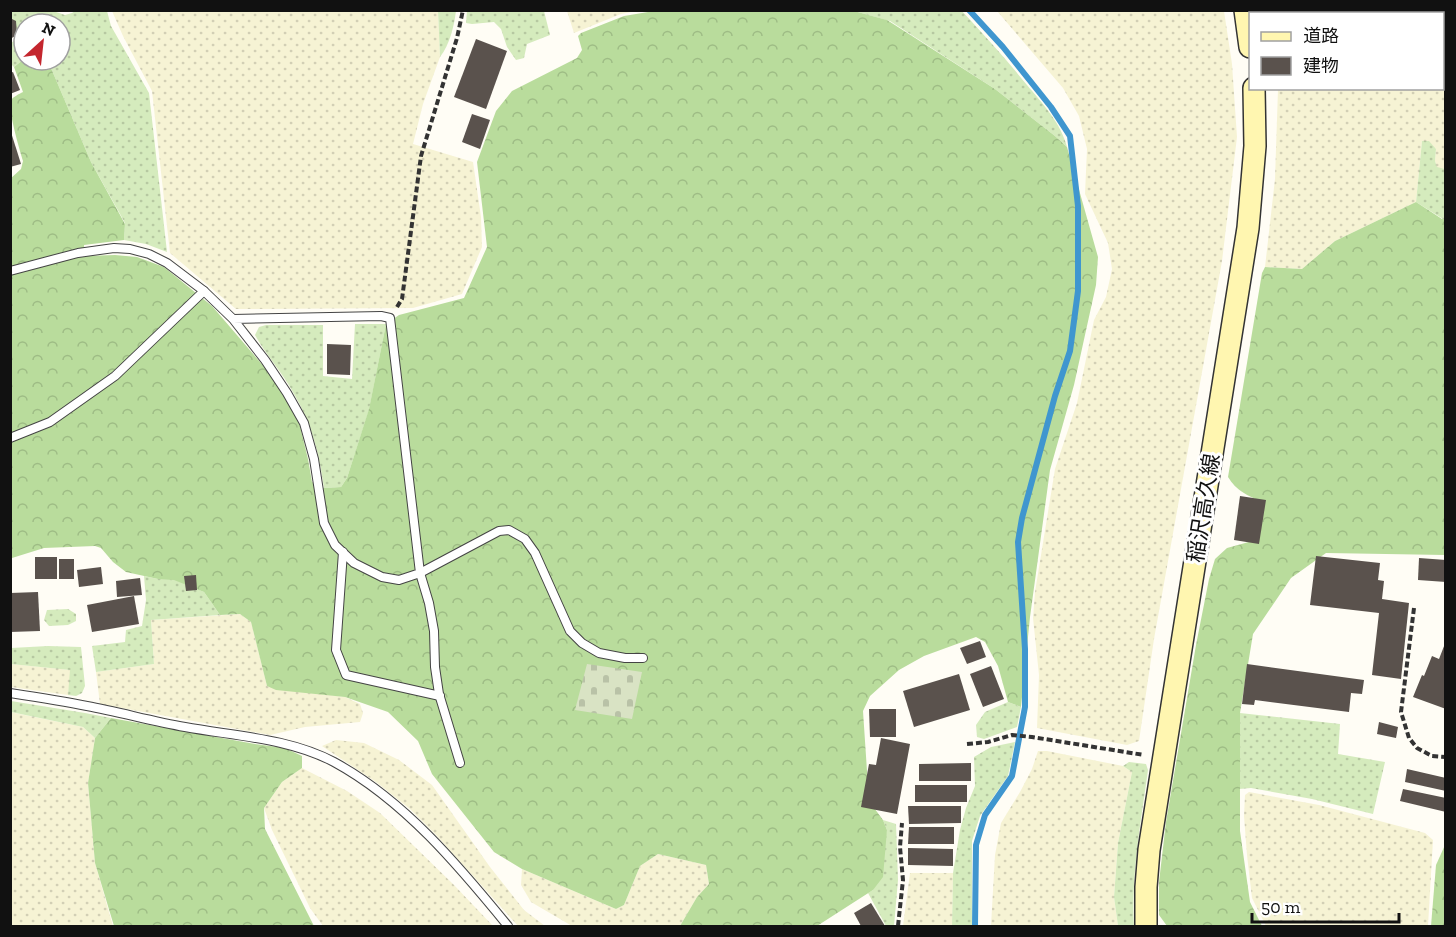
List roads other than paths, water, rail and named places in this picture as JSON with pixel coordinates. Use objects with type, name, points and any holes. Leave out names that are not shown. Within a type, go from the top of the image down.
[{"type":"main road","points":[[1245,10],[1249,35]]},
{"type":"main road","name":"稲沢高久線","points":[[1146,927],[1149,850],[1248,228],[1255,146],[1254,90]]},
{"type":"lane","points":[[10,271],[78,253],[114,248],[149,254],[167,263],[204,291],[233,319],[265,360],[304,423],[314,459],[324,523],[334,545],[354,563],[382,577],[399,580],[420,573],[499,531],[509,530],[525,539],[535,553],[570,631],[582,643],[599,653],[625,658],[643,658]]},
{"type":"lane","points":[[10,438],[50,422],[115,376],[204,291]]},
{"type":"lane","points":[[233,319],[381,316],[390,318],[420,573],[434,631],[435,667],[440,696],[460,763]]},
{"type":"lane","points":[[343,552],[336,650],[346,675],[440,696]]},
{"type":"lane","points":[[10,693],[84,705],[184,727],[292,745],[333,762],[384,795],[419,826],[475,886],[508,927]]},
{"type":"waterway","points":[[969,10],[1003,47],[1051,107],[1070,136],[1078,206],[1078,291],[1070,351],[1055,396],[1022,518],[1018,542],[1025,649],[1025,707],[1012,776],[985,815],[976,845],[975,926]]}]
